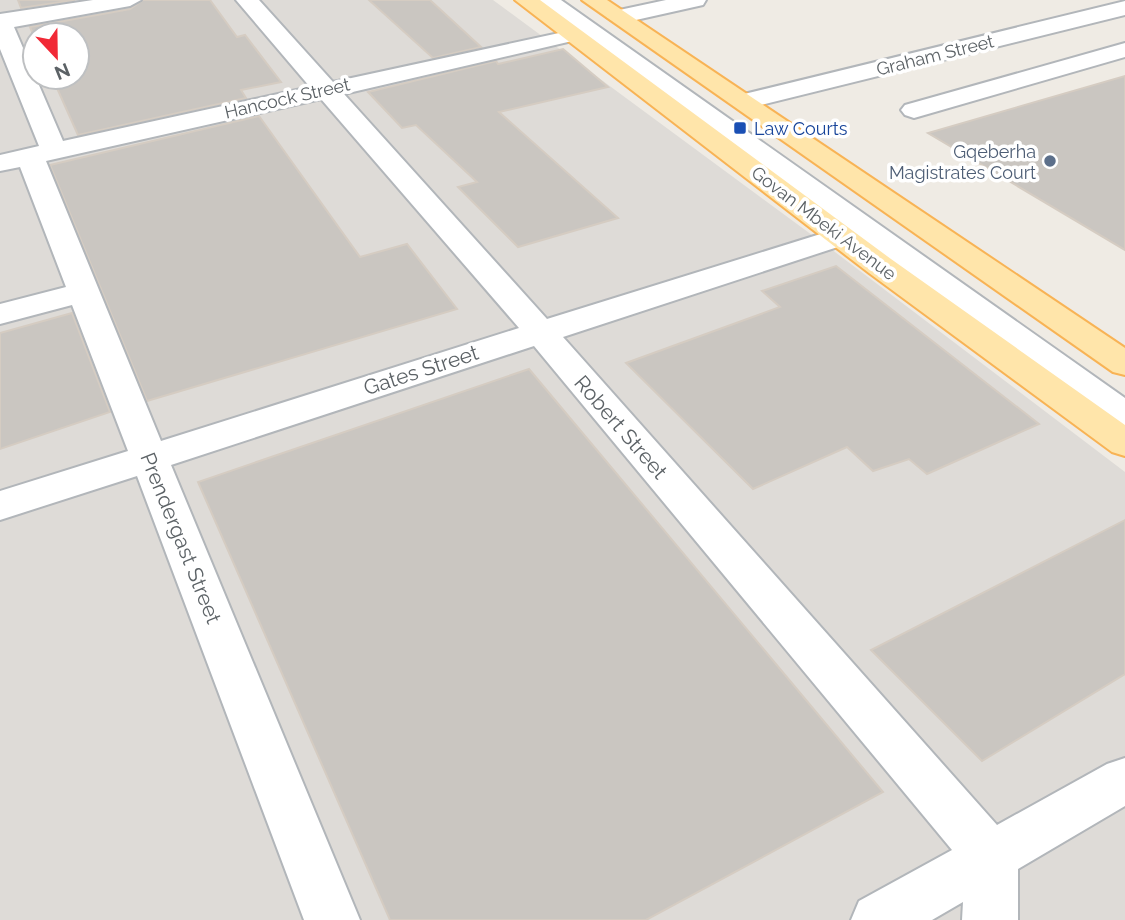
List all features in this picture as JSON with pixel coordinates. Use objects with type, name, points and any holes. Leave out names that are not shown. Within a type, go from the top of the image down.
[{"type":"main road","name":"Govan Mbeki Avenue","points":[[526,0],[1125,443]]},
{"type":"main road","points":[[593,0],[746,101],[1125,364]]},
{"type":"street","points":[[0,23],[130,0]]},
{"type":"street","name":"Robert Street","points":[[247,0],[540,332],[991,857]]},
{"type":"street","points":[[547,0],[1125,416]]},
{"type":"street","points":[[574,0],[935,248],[1125,390]]},
{"type":"street","points":[[618,17],[695,0]]},
{"type":"street","points":[[1050,5],[1125,28]]},
{"type":"street","name":"Graham Street","points":[[746,101],[1125,8]]},
{"type":"street","name":"Prendergast Street","points":[[0,23],[28,157],[332,920]]},
{"type":"street","name":"Hancock Street","points":[[28,157],[575,36]]},
{"type":"street","points":[[914,110],[1125,50]]},
{"type":"street","name":"Gates Street","points":[[0,506],[842,236]]},
{"type":"street","points":[[0,314],[84,292]]},
{"type":"street","points":[[880,920],[1125,780]]},
{"type":"street","points":[[990,920],[991,857]]},
{"type":"shaded area","points":[[0,0],[493,0],[831,249],[1125,472],[1125,920],[0,920]]},
{"type":"building","points":[[18,0],[75,0],[21,8]]},
{"type":"building","points":[[143,0],[210,0],[237,37],[245,35],[281,82],[241,90],[246,98],[78,135],[58,91],[91,91],[91,21],[63,21],[130,9]]},
{"type":"building","points":[[369,0],[430,0],[481,47],[433,58]]},
{"type":"building","points":[[563,49],[608,87],[499,112],[618,218],[518,247],[458,187],[477,182],[416,125],[402,128],[368,92],[496,61],[498,64]]},
{"type":"building","name":"Gqeberha Magistrates Court","points":[[1125,76],[1125,250],[928,133]]},
{"type":"building","points":[[259,116],[360,257],[407,244],[457,309],[147,401],[50,165]]},
{"type":"building","points":[[836,266],[1039,424],[927,474],[909,459],[873,471],[847,447],[753,489],[626,363],[780,307],[762,291]]},
{"type":"building","points":[[72,313],[110,412],[0,449],[0,333]]},
{"type":"building","points":[[529,369],[883,792],[646,920],[390,920],[198,482]]},
{"type":"building","points":[[1125,520],[1125,674],[982,761],[871,650]]},
{"type":"place","name":"Law Courts","points":[[740,128]]},
{"type":"place","name":"Gqeberha Magistrates Court","points":[[1050,161]]}]
